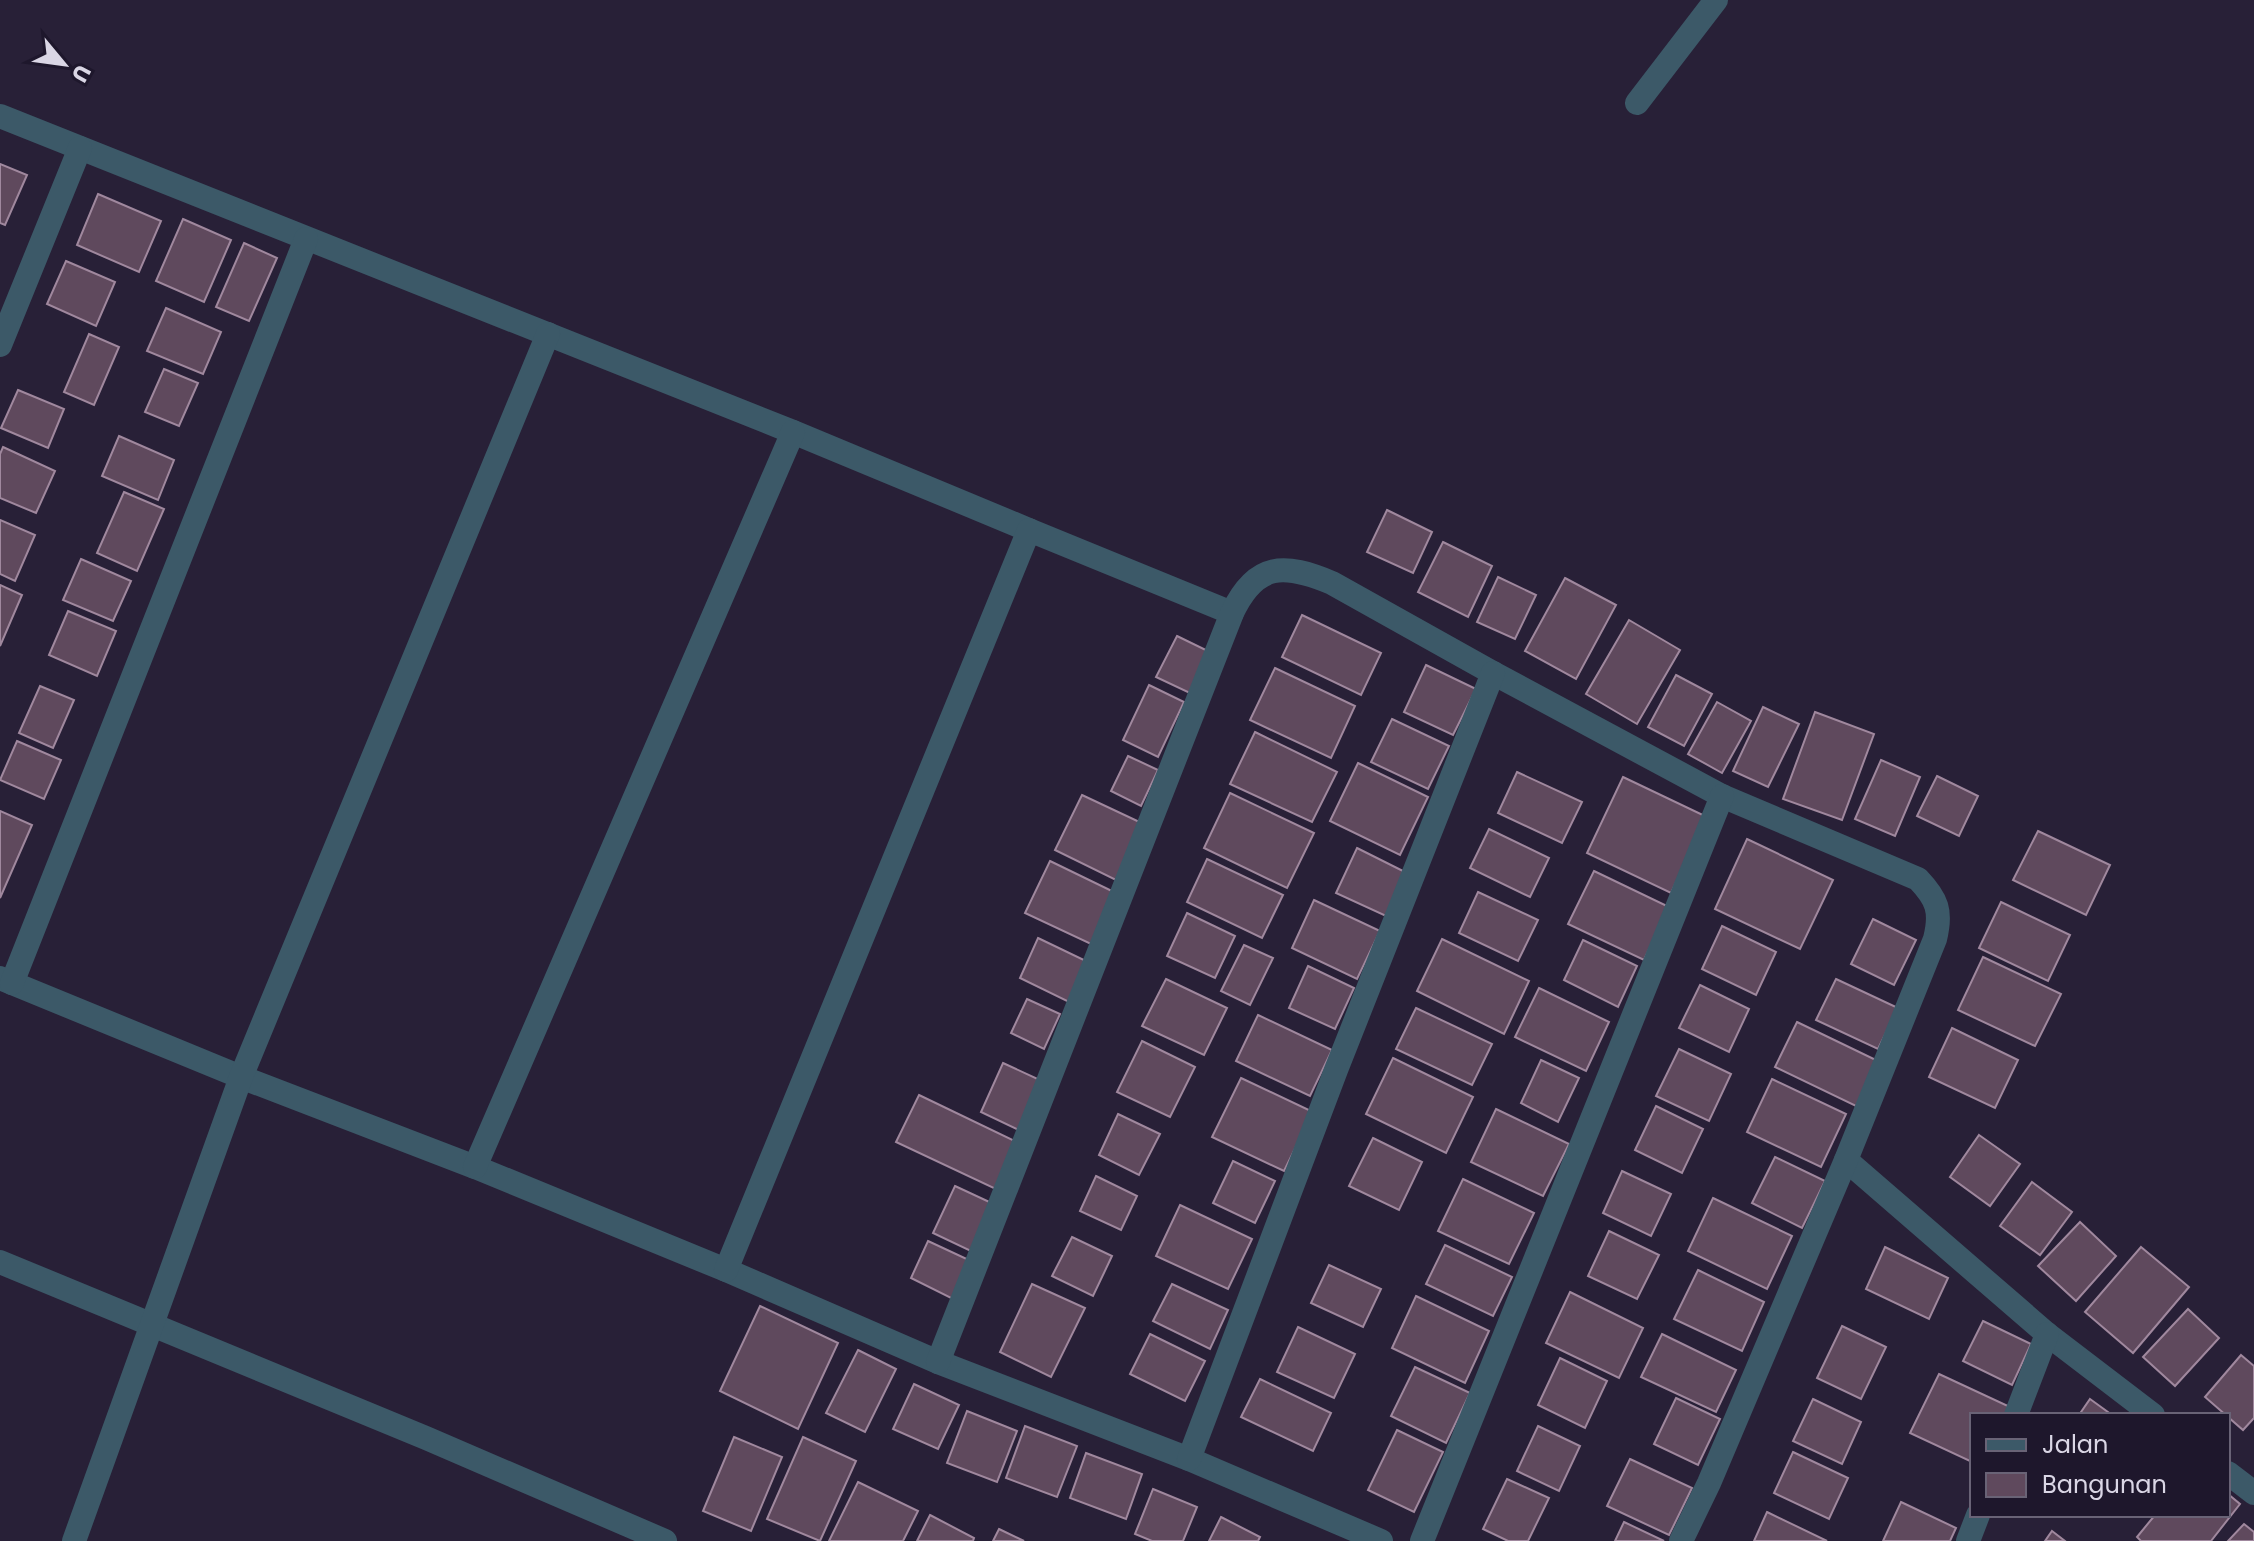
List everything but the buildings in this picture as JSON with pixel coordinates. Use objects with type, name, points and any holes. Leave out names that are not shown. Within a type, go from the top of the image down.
[{"type":"street","points":[[1637,103],[1716,0]]},
{"type":"street","points":[[0,116],[793,432],[1232,613]]},
{"type":"street","points":[[0,345],[80,148]]},
{"type":"street","points":[[306,239],[6,981],[241,1077],[475,1167],[726,1270],[938,1362],[1189,1459],[1381,1541]]},
{"type":"street","points":[[74,1541],[241,1077],[548,334]]},
{"type":"street","points":[[475,1167],[793,432]]},
{"type":"street","points":[[726,1270],[1029,530]]},
{"type":"street","points":[[938,1362],[1232,613],[1242,593],[1256,577],[1278,569],[1304,571],[1332,583],[1722,796],[1918,879],[1932,894],[1939,923],[1935,939],[1846,1160],[1709,1483],[1681,1541]]},
{"type":"street","points":[[1189,1459],[1336,1070],[1493,673]]},
{"type":"street","points":[[1422,1541],[1722,796]]},
{"type":"street","points":[[1846,1160],[2047,1334],[2150,1413]]},
{"type":"street","points":[[0,1262],[426,1438],[625,1534],[665,1541]]},
{"type":"street","points":[[2017,1413],[2047,1334]]},
{"type":"street","points":[[2230,1475],[2254,1493]]},
{"type":"street","points":[[1968,1541],[1977,1517]]}]
